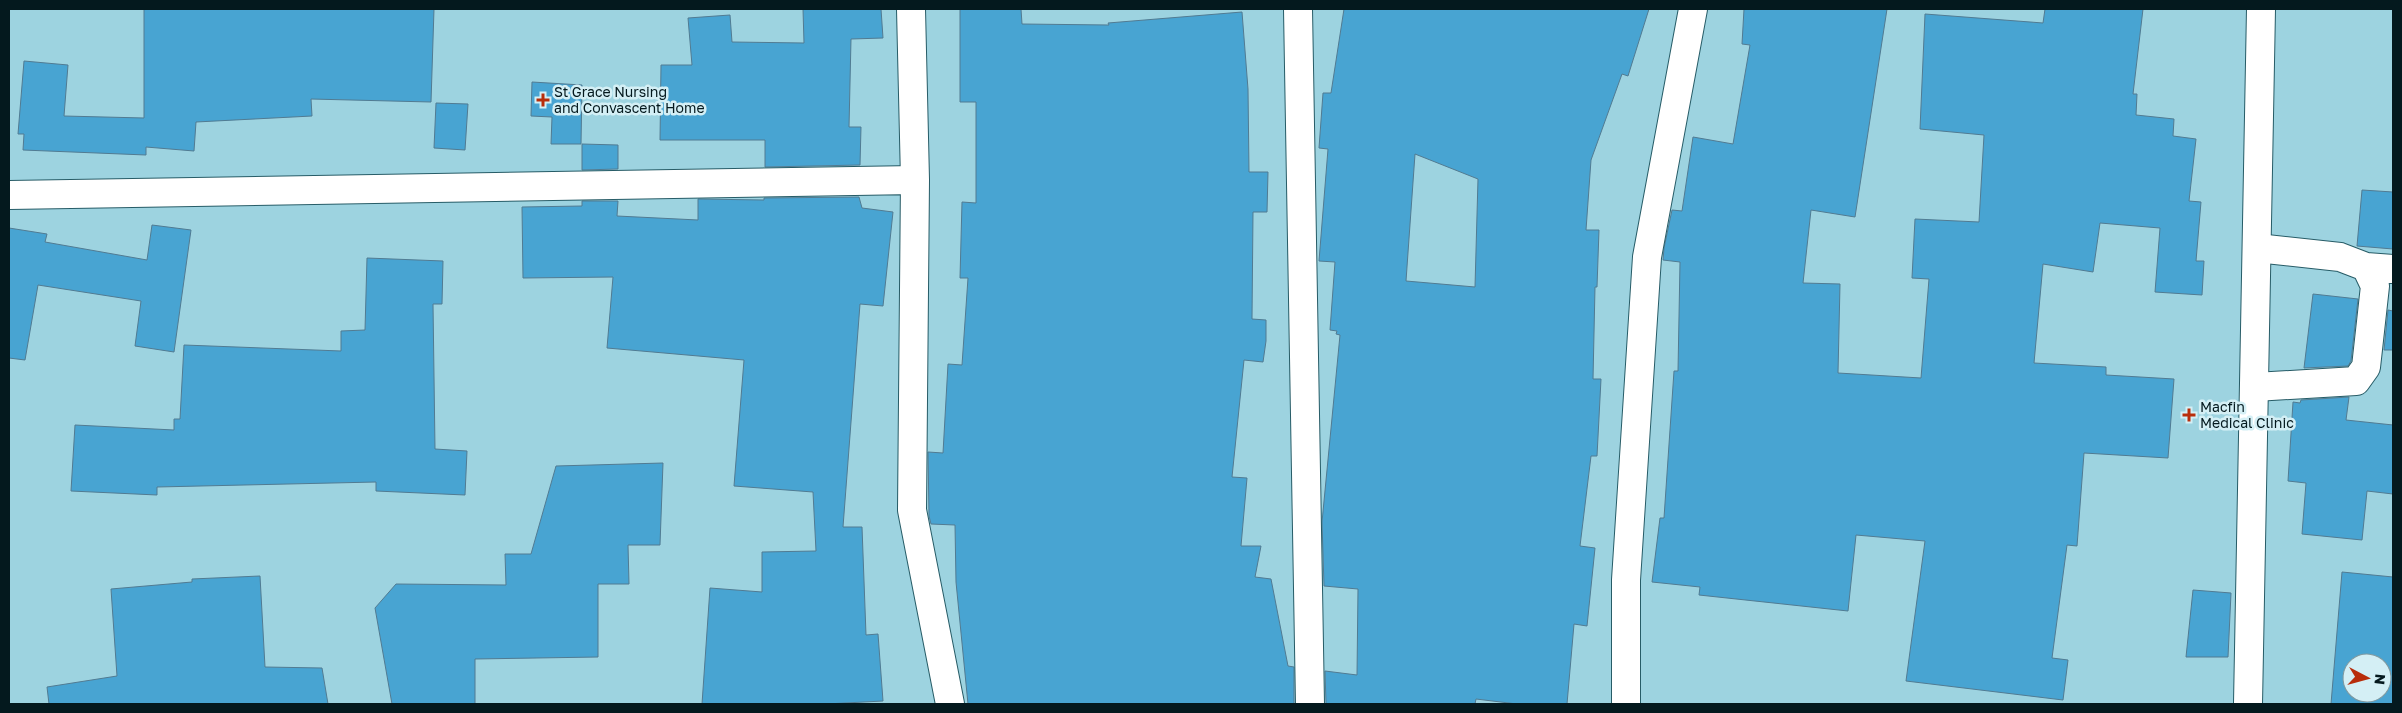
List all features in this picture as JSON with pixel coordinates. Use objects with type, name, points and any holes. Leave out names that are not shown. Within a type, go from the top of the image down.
[{"type":"street","points":[[911,9],[915,180],[912,510],[950,704]]},
{"type":"street","points":[[1298,9],[1310,704]]},
{"type":"street","points":[[1626,704],[1626,580],[1648,257],[1693,9]]},
{"type":"street","points":[[2248,704],[2261,9]]},
{"type":"street","points":[[9,195],[915,180]]},
{"type":"street","points":[[2257,248],[2340,257],[2366,267],[2393,269]]},
{"type":"street","points":[[2255,387],[2356,381],[2366,367],[2375,286],[2366,267]]},
{"type":"building","points":[[144,9],[434,9],[431,102],[311,99],[312,116],[196,122],[194,151],[146,147],[146,155],[23,150],[24,134],[18,134],[24,61],[68,65],[64,116],[144,118]]},
{"type":"building","points":[[803,9],[881,9],[883,38],[851,39],[849,127],[861,127],[860,165],[765,167],[765,140],[660,140],[661,65],[692,65],[688,18],[730,15],[732,42],[804,43]]},
{"type":"building","points":[[960,9],[1021,9],[1022,24],[1109,25],[1108,23],[1242,12],[1248,89],[1249,172],[1268,172],[1267,212],[1253,212],[1252,319],[1266,320],[1266,341],[1263,362],[1244,360],[1232,477],[1247,478],[1241,546],[1261,546],[1255,577],[1271,579],[1288,666],[1294,667],[1294,704],[968,704],[956,582],[955,525],[931,524],[929,516],[928,452],[943,453],[948,364],[962,365],[968,278],[960,278],[962,202],[976,203],[976,102],[960,102]]},
{"type":"building","points":[[1344,9],[1649,9],[1628,76],[1622,74],[1591,160],[1586,230],[1599,230],[1597,287],[1595,287],[1593,379],[1601,379],[1597,456],[1591,456],[1580,546],[1595,548],[1587,626],[1574,624],[1567,704],[1517,704],[1476,699],[1475,704],[1326,704],[1325,671],[1357,675],[1358,589],[1324,586],[1322,522],[1340,335],[1336,334],[1337,331],[1330,330],[1335,262],[1319,261],[1328,149],[1319,148],[1323,93],[1331,93]],"holes":[[[1415,154],[1478,179],[1475,287],[1406,281]]]},
{"type":"building","points":[[1744,9],[1887,9],[1855,217],[1811,210],[1803,283],[1840,284],[1838,373],[1921,378],[1929,279],[1912,278],[1915,219],[1979,222],[1984,135],[1920,129],[1925,14],[2043,23],[2045,9],[2143,9],[2133,94],[2137,94],[2136,115],[2174,119],[2173,136],[2196,139],[2189,201],[2201,202],[2196,261],[2204,261],[2202,295],[2155,292],[2160,228],[2100,223],[2093,272],[2043,264],[2034,363],[2106,367],[2106,375],[2174,379],[2168,458],[2084,453],[2077,546],[2067,545],[2052,658],[2068,660],[2063,700],[1906,681],[1925,541],[1856,535],[1848,611],[1699,595],[1700,587],[1652,582],[1660,518],[1664,518],[1674,371],[1678,371],[1680,262],[1663,260],[1664,248],[1672,210],[1682,211],[1693,137],[1733,144],[1750,45],[1742,44]]},
{"type":"building","points":[[532,82],[582,85],[581,144],[551,144],[552,117],[531,116]]},
{"type":"building","points":[[436,103],[468,104],[465,150],[434,148]]},
{"type":"building","points":[[582,144],[618,145],[618,169],[582,170]]},
{"type":"building","points":[[2362,190],[2393,192],[2393,249],[2357,246]]},
{"type":"building","points":[[859,197],[862,208],[893,212],[883,306],[860,304],[843,527],[862,527],[866,635],[878,634],[883,701],[826,704],[702,704],[710,588],[762,592],[762,552],[816,551],[813,492],[734,486],[744,360],[607,348],[613,277],[523,278],[522,207],[582,206],[582,201],[618,201],[617,216],[698,220],[698,199],[764,200],[764,198]]},
{"type":"building","points":[[152,225],[191,230],[174,352],[135,346],[141,301],[38,285],[25,360],[9,358],[9,228],[47,234],[45,242],[147,260]]},
{"type":"building","points":[[367,258],[443,261],[442,304],[433,304],[435,449],[467,451],[465,495],[376,491],[376,482],[157,487],[157,495],[71,491],[75,425],[174,430],[174,419],[180,419],[184,345],[341,351],[341,331],[365,330]]},
{"type":"building","points":[[2313,294],[2358,299],[2351,361],[2348,366],[2304,368]]},
{"type":"building","points":[[2388,310],[2393,311],[2393,350],[2384,350]]},
{"type":"building","points":[[2349,397],[2346,420],[2393,425],[2393,494],[2367,491],[2362,540],[2302,534],[2306,483],[2288,481],[2293,402],[2300,403],[2301,400]]},
{"type":"building","points":[[663,463],[660,545],[628,545],[629,584],[598,584],[598,657],[475,659],[475,704],[392,704],[375,608],[396,584],[506,585],[505,554],[531,554],[556,466]]},
{"type":"building","points":[[2342,572],[2393,577],[2393,704],[2331,704]]},
{"type":"building","points":[[260,576],[265,667],[322,668],[328,704],[49,704],[47,687],[117,676],[111,589],[192,582],[192,579]]},
{"type":"building","points":[[2193,590],[2231,593],[2228,657],[2186,657]]},
{"type":"place","name":"St Grace Nursing and Convascent Home","points":[[543,100]]},
{"type":"place","name":"Macfin Medical Clinic","points":[[2189,415]]}]
